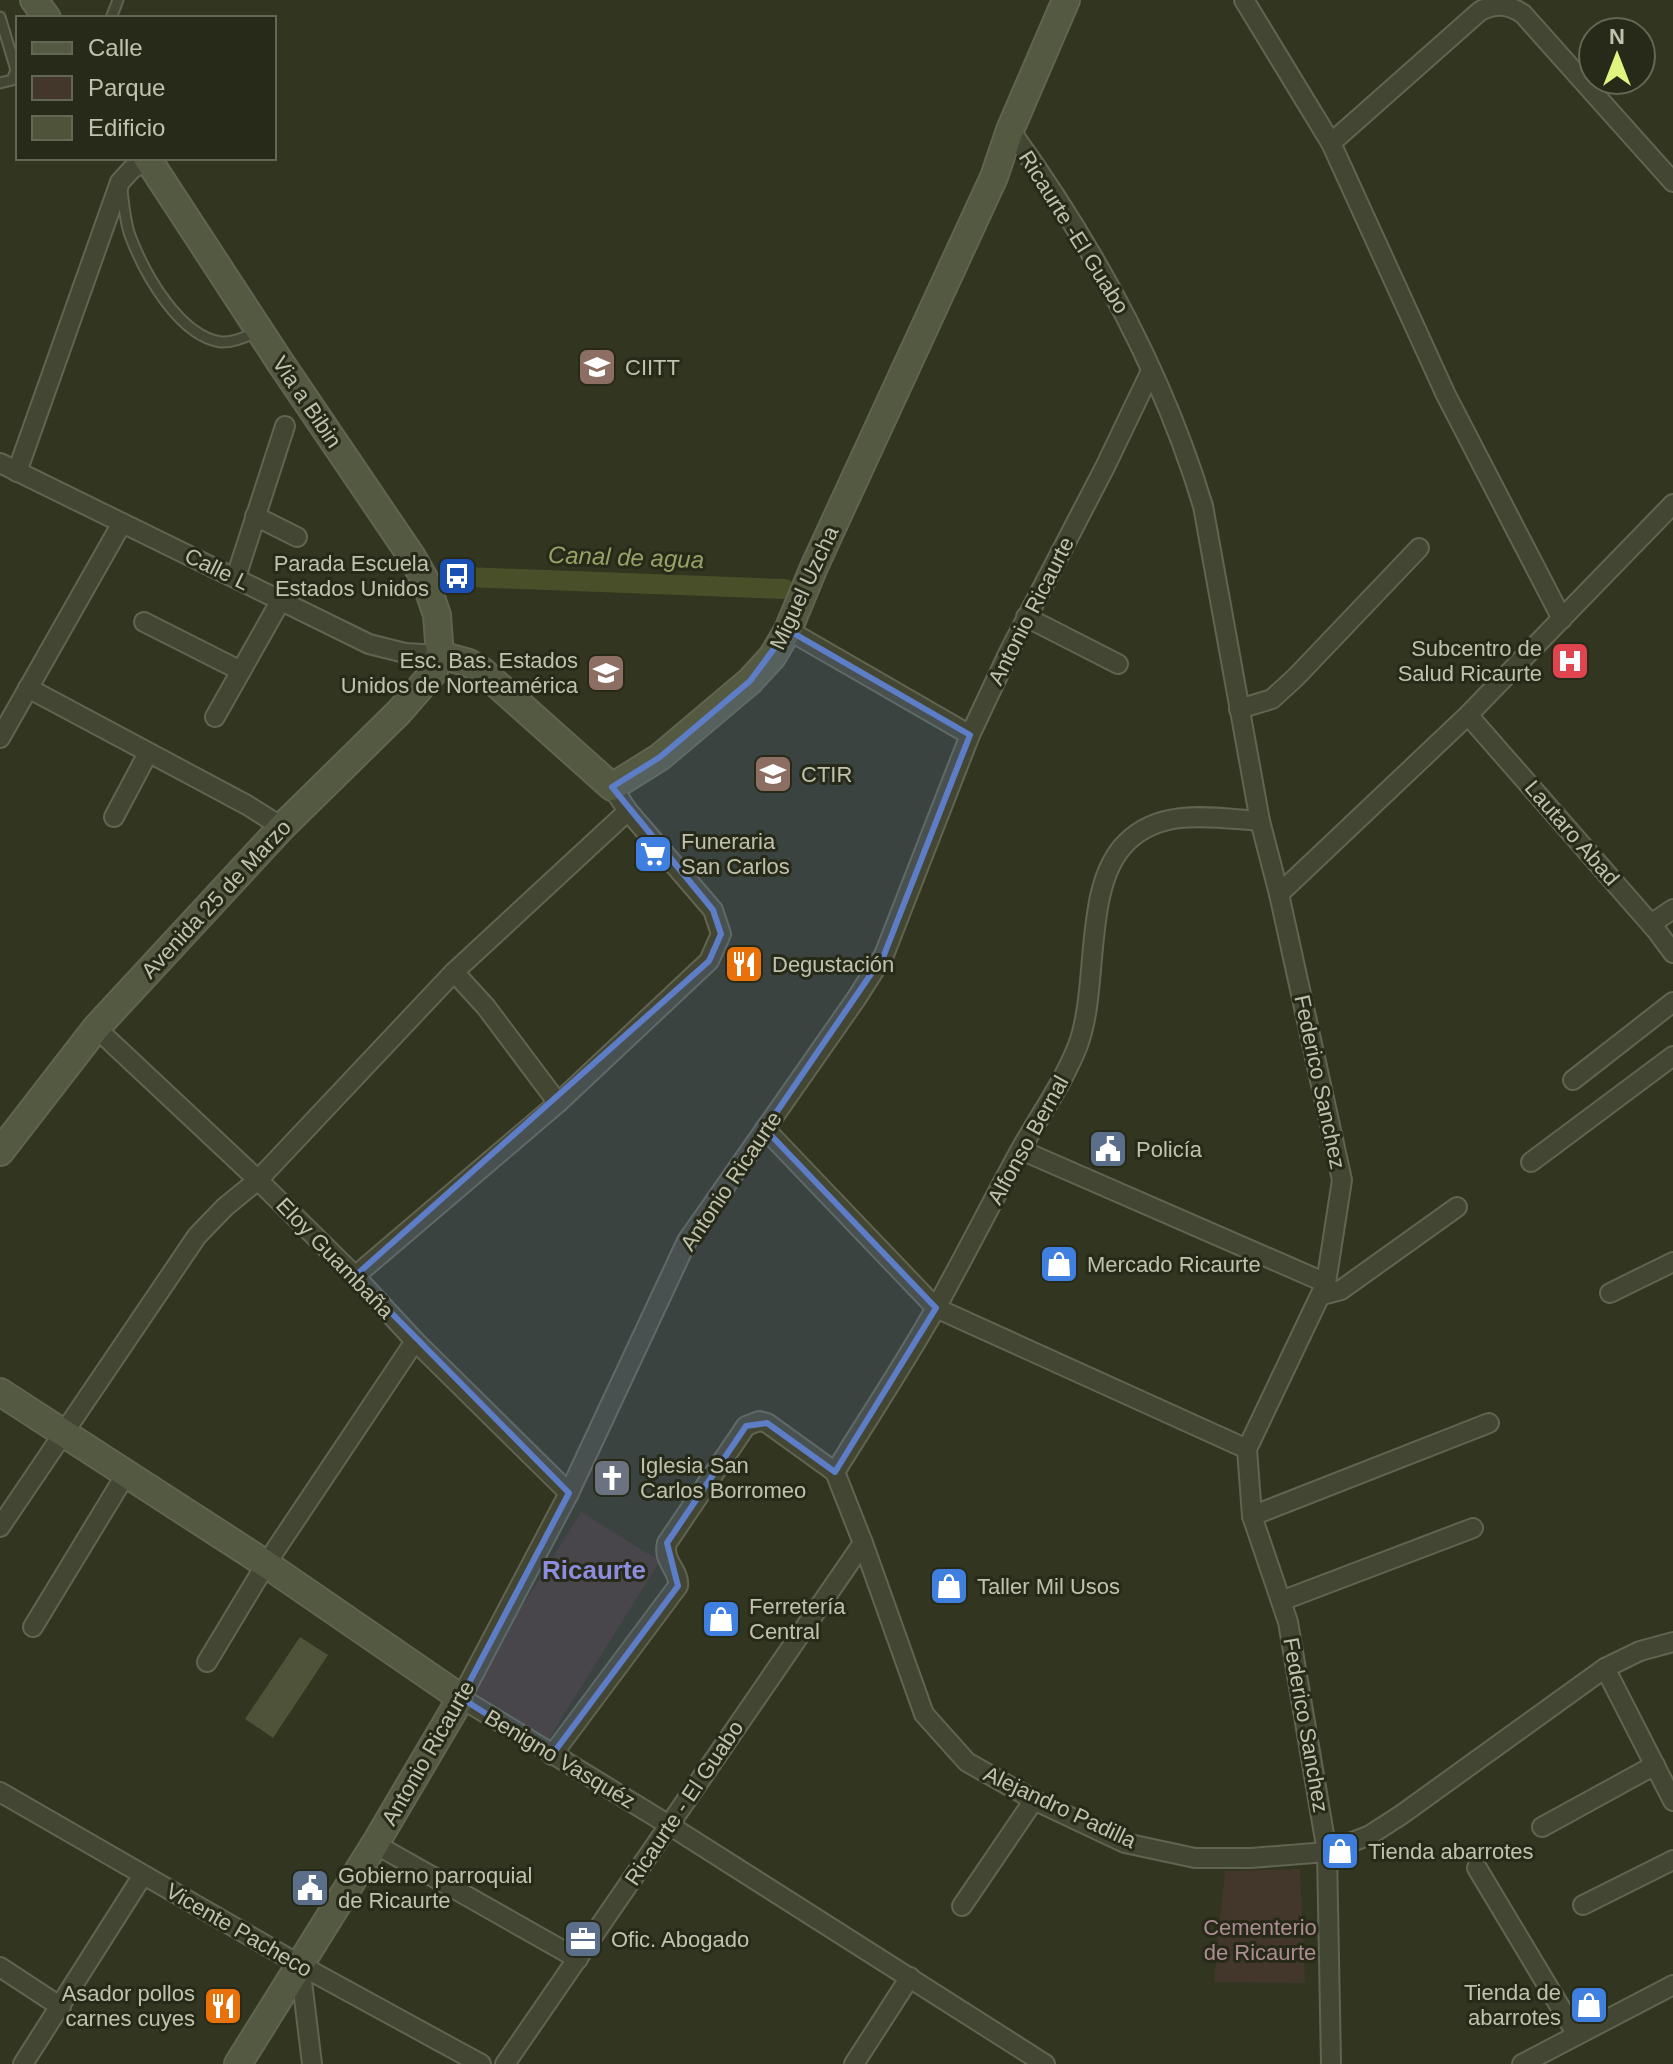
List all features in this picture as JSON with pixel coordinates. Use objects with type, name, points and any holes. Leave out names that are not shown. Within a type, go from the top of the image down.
[{"type":"main road","name":"Miguel Uzcha","points":[[612,787],[660,757],[706,721],[772,657],[788,630],[814,567],[994,177],[1010,130],[1066,0]]},
{"type":"main road","name":"Via a Bibin","points":[[149,160],[259,331],[412,557],[425,580],[437,615],[440,655]]},
{"type":"main road","points":[[440,655],[469,663],[482,671],[612,787]]},
{"type":"main road","name":"Avenida 25 de Marzo","points":[[0,1152],[96,1028],[282,827],[414,697],[433,673],[440,655]]},
{"type":"main road","name":"Benigno Vasquéz","points":[[0,1392],[266,1564],[461,1698]]},
{"type":"main road","name":"Antonio Ricaurte","points":[[238,2064],[375,1844],[461,1698]]},
{"type":"street","points":[[1244,0],[1331,143],[1446,395],[1562,619]]},
{"type":"street","points":[[1331,143],[1480,11],[1503,5],[1523,14],[1673,182]]},
{"type":"street","name":"Ricaurte -El Guabo","points":[[1010,130],[1106,277],[1135,334]]},
{"type":"street","points":[[8,467],[120,182],[146,160]]},
{"type":"street","name":"Federico Sanchez","points":[[1135,334],[1187,455],[1203,506],[1260,821],[1342,1180],[1324,1289],[1247,1449],[1252,1516],[1288,1622],[1327,1852],[1331,2064]]},
{"type":"street","name":"Antonio Ricaurte","points":[[461,1698],[569,1493],[687,1241],[884,955],[970,735],[1151,371]]},
{"type":"street","points":[[236,577],[285,426]]},
{"type":"street","name":"Calle L","points":[[8,467],[369,644],[405,653],[440,655]]},
{"type":"street","points":[[1279,894],[1468,715],[1673,504]]},
{"type":"street","points":[[255,516],[297,537]]},
{"type":"street","points":[[0,738],[6,714],[28,688],[122,523]]},
{"type":"street","points":[[1239,709],[1272,699],[1419,548]]},
{"type":"street","points":[[215,717],[281,600]]},
{"type":"street","points":[[1026,617],[1118,664]]},
{"type":"street","points":[[144,622],[241,671]]},
{"type":"street","points":[[788,630],[970,735]]},
{"type":"street","points":[[28,688],[247,805],[282,827]]},
{"type":"street","name":"Lautaro Abad","points":[[1468,715],[1673,953]]},
{"type":"street","points":[[114,817],[148,753]]},
{"type":"street","points":[[355,1276],[558,1103],[709,961],[721,934],[713,910],[628,811],[612,787]]},
{"type":"street","points":[[0,1527],[197,1236],[225,1207],[258,1180],[454,972],[628,811]]},
{"type":"street","name":"Alfonso Bernal","points":[[835,1472],[936,1308],[1070,1065],[1082,1034],[1089,1001],[1101,887],[1112,860],[1128,840],[1152,824],[1181,817],[1212,816],[1260,821]]},
{"type":"street","points":[[1651,924],[1673,909]]},
{"type":"street","points":[[454,972],[486,1007],[558,1103]]},
{"type":"street","points":[[1573,1080],[1673,1002]]},
{"type":"street","name":"Eloy Guambaña","points":[[96,1028],[258,1180],[569,1493]]},
{"type":"street","points":[[1531,1162],[1673,1056]]},
{"type":"street","points":[[765,1129],[936,1308],[1247,1449]]},
{"type":"street","points":[[1021,1150],[1324,1289],[1341,1290],[1457,1207]]},
{"type":"street","points":[[1610,1293],[1673,1262]]},
{"type":"street","points":[[207,1662],[266,1564],[415,1341]]},
{"type":"street","points":[[552,1755],[678,1586],[678,1576],[666,1559],[667,1543],[746,1426],[759,1421],[767,1423],[835,1472],[863,1543]]},
{"type":"street","points":[[1252,1516],[1489,1423]]},
{"type":"street","points":[[33,1627],[126,1474]]},
{"type":"street","points":[[1281,1601],[1473,1528]]},
{"type":"street","name":"Alejandro Padilla","points":[[863,1543],[924,1714],[967,1762],[1034,1800],[1125,1843],[1195,1858],[1251,1858],[1327,1852],[1370,1835],[1605,1668],[1640,1651],[1673,1642]]},
{"type":"street","name":"Ricaurte - El Guabo","points":[[505,2064],[863,1543]]},
{"type":"street","points":[[1605,1668],[1673,1801]]},
{"type":"street","name":"Benigno Vasquéz","points":[[461,1698],[669,1825],[1045,2064]]},
{"type":"street","points":[[1542,1827],[1655,1765]]},
{"type":"street","name":"Vicente Pacheco","points":[[0,1792],[300,1965],[481,2064]]},
{"type":"street","points":[[962,1906],[1034,1800]]},
{"type":"street","points":[[375,1844],[578,1959]]},
{"type":"street","points":[[1583,1905],[1673,1860]]},
{"type":"street","points":[[1477,1868],[1577,2035]]},
{"type":"street","points":[[23,2064],[143,1875]]},
{"type":"street","points":[[300,1965],[312,2064]]},
{"type":"street","points":[[0,1967],[61,2007]]},
{"type":"street","points":[[854,2064],[910,1977]]},
{"type":"street","points":[[1522,2064],[1673,1985]]},
{"type":"lane","points":[[0,17],[16,70],[12,80],[0,83]]},
{"type":"lane","points":[[120,182],[129,236],[149,276],[174,313],[198,333],[222,342],[244,338],[259,331]]},
{"type":"highlighted area","points":[[788,630],[970,735],[884,955],[765,1129],[936,1308],[835,1472],[767,1423],[746,1426],[667,1543],[678,1586],[552,1755],[461,1698],[569,1493],[355,1276],[709,961],[721,934],[713,910],[612,787],[660,757],[750,681]]},
{"type":"green space","points":[[581,1512],[660,1561],[548,1740],[469,1691]]},
{"type":"green space","name":"Cementerio de Ricaurte","points":[[1300,1869],[1305,1983],[1214,1982],[1225,1871]]},
{"type":"building","points":[[300,1637],[328,1655],[273,1738],[245,1719]]},
{"type":"waterway","name":"Canal de agua","points":[[465,577],[785,589]]},
{"type":"place","name":"CIITT","points":[[597,367]]},
{"type":"place","name":"Parada Escuela Estados Unidos","points":[[457,576]]},
{"type":"place","name":"Subcentro de Salud Ricaurte","points":[[1570,661]]},
{"type":"place","name":"Esc. Bas. Estados Unidos de Norteamérica","points":[[606,673]]},
{"type":"place","name":"CTIR","points":[[773,774]]},
{"type":"place","name":"Funeraria San Carlos","points":[[653,854]]},
{"type":"place","name":"Degustación","points":[[744,964]]},
{"type":"place","name":"Policía","points":[[1108,1149]]},
{"type":"place","name":"Mercado Ricaurte","points":[[1059,1264]]},
{"type":"place","name":"Iglesia San Carlos Borromeo","points":[[612,1478]]},
{"type":"place","name":"Taller Mil Usos","points":[[949,1586]]},
{"type":"place","name":"Ferretería Central","points":[[721,1619]]},
{"type":"place","name":"Tienda abarrotes","points":[[1340,1851]]},
{"type":"place","name":"Gobierno parroquial de Ricaurte","points":[[310,1888]]},
{"type":"place","name":"Ofic. Abogado","points":[[583,1939]]},
{"type":"place","name":"Tienda de abarrotes","points":[[1589,2005]]},
{"type":"place","name":"Asador pollos carnes cuyes","points":[[223,2006]]},
{"type":"district","name":"Ricaurte","points":[[594,1570]]}]
